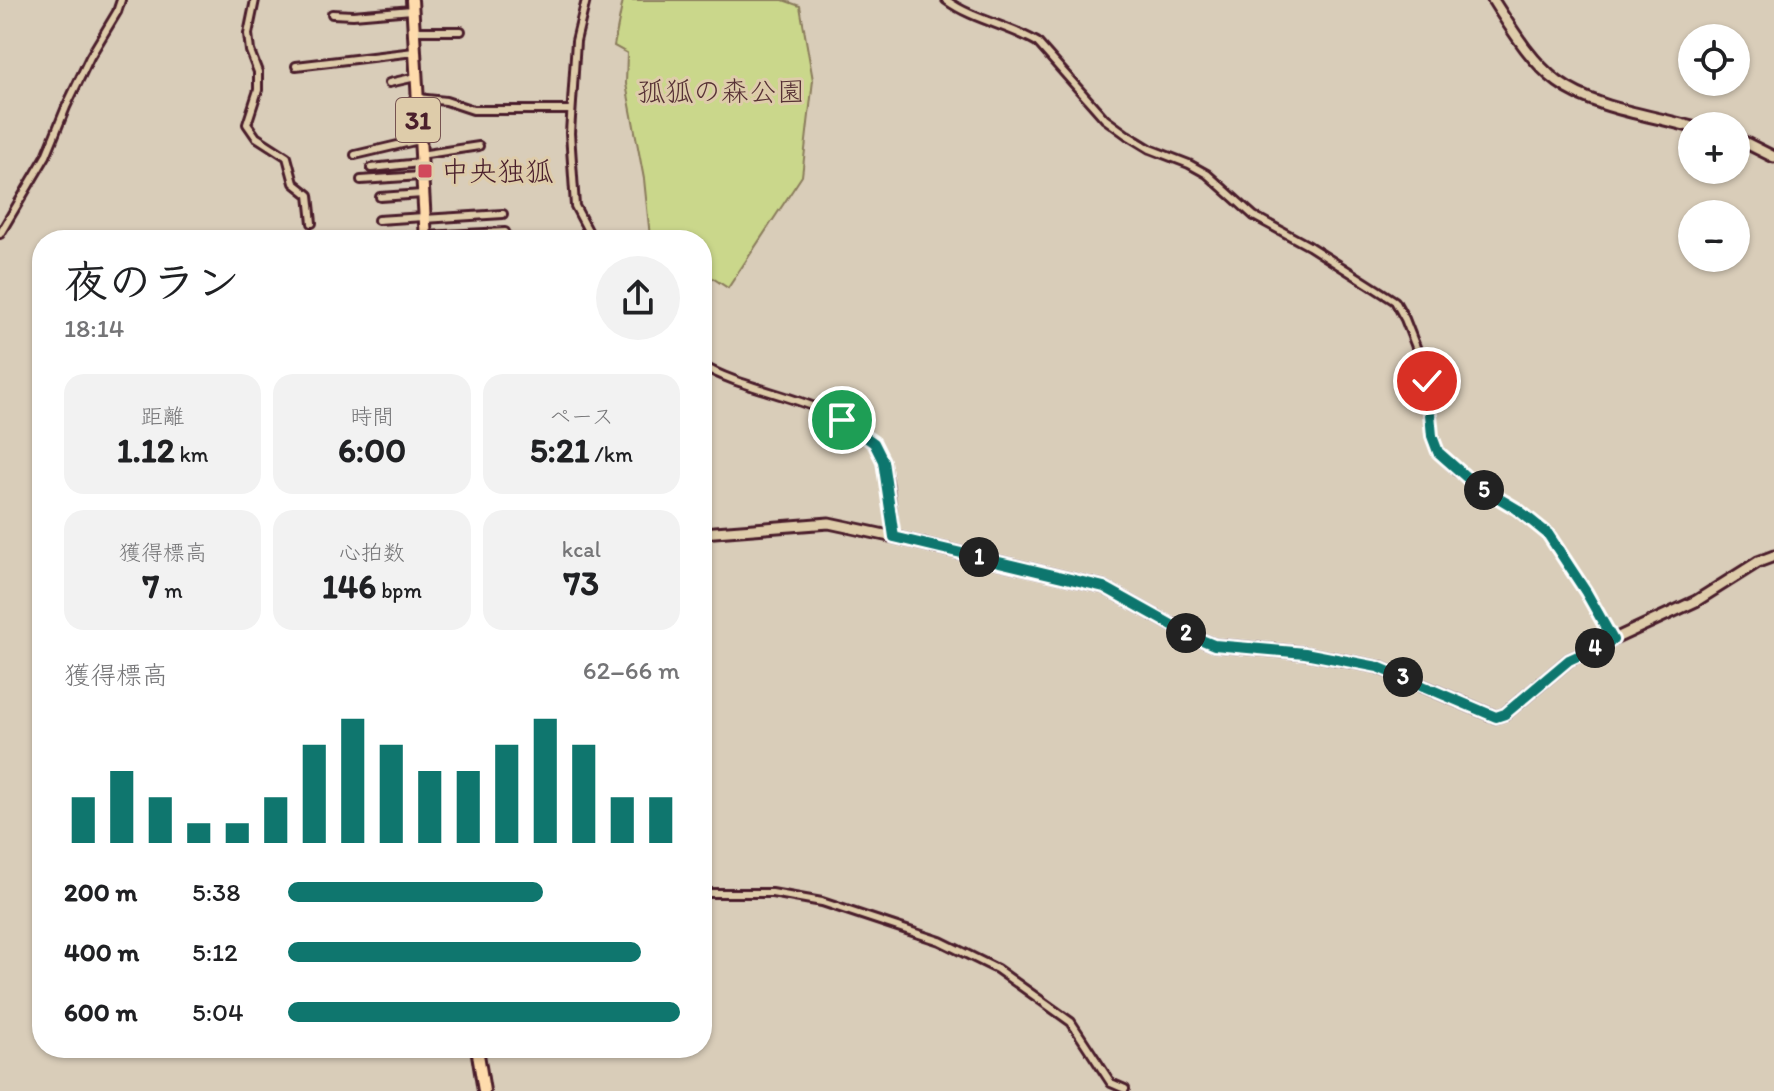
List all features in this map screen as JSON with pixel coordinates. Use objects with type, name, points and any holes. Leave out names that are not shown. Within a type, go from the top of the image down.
[{"type":"main road","name":"31","points":[[412,5],[425,230]]},
{"type":"main road","points":[[479,1058],[484,1091]]},
{"type":"street","points":[[0,234],[46,156],[90,57],[121,0]]},
{"type":"street","points":[[255,0],[248,34],[258,72],[258,90],[247,124],[256,137],[287,157],[294,183],[309,195],[312,223]]},
{"type":"street","points":[[586,0],[576,41],[571,171],[575,206],[588,230]]},
{"type":"street","points":[[946,0],[1037,42],[1105,119],[1127,135],[1150,149],[1207,174],[1254,216],[1309,246],[1395,301],[1425,370],[1432,436],[1438,452],[1473,483],[1517,509],[1548,534],[1613,640]]},
{"type":"street","points":[[1493,0],[1510,28],[1559,83],[1607,106],[1678,124]]},
{"type":"street","points":[[332,14],[353,15],[412,5]]},
{"type":"street","points":[[413,31],[461,31]]},
{"type":"street","points":[[296,66],[414,52]]},
{"type":"street","points":[[389,83],[416,77]]},
{"type":"street","points":[[417,98],[446,101],[473,110],[571,110]]},
{"type":"street","points":[[355,155],[419,140]]},
{"type":"street","points":[[1750,145],[1774,157]]},
{"type":"street","points":[[371,168],[479,146]]},
{"type":"street","points":[[361,180],[421,176]]},
{"type":"street","points":[[380,197],[422,194]]},
{"type":"street","points":[[378,220],[503,214]]},
{"type":"street","points":[[712,371],[740,383],[815,405],[874,443],[883,461],[894,537]]},
{"type":"street","points":[[712,532],[829,523],[894,537],[1104,587],[1214,645],[1305,653],[1378,667],[1496,717],[1505,714],[1569,660],[1696,601],[1758,562],[1774,556]]},
{"type":"street","points":[[712,893],[772,893],[822,902],[940,941],[997,969],[1071,1022],[1111,1083],[1125,1089]]},
{"type":"green space","name":"孤狐の森公園","points":[[623,0],[783,0],[800,6],[813,80],[802,176],[728,288],[712,278],[712,230],[649,230],[644,179],[626,84],[627,53],[614,46]]},
{"type":"place","name":"中央独狐","points":[[425,171]]},
{"type":"route","points":[[842,420],[874,443],[883,461],[894,537],[1104,587],[1214,645],[1305,653],[1378,667],[1496,717],[1505,714],[1569,660],[1613,640],[1548,534],[1517,509],[1458,472],[1438,452],[1432,436],[1427,381]]}]
